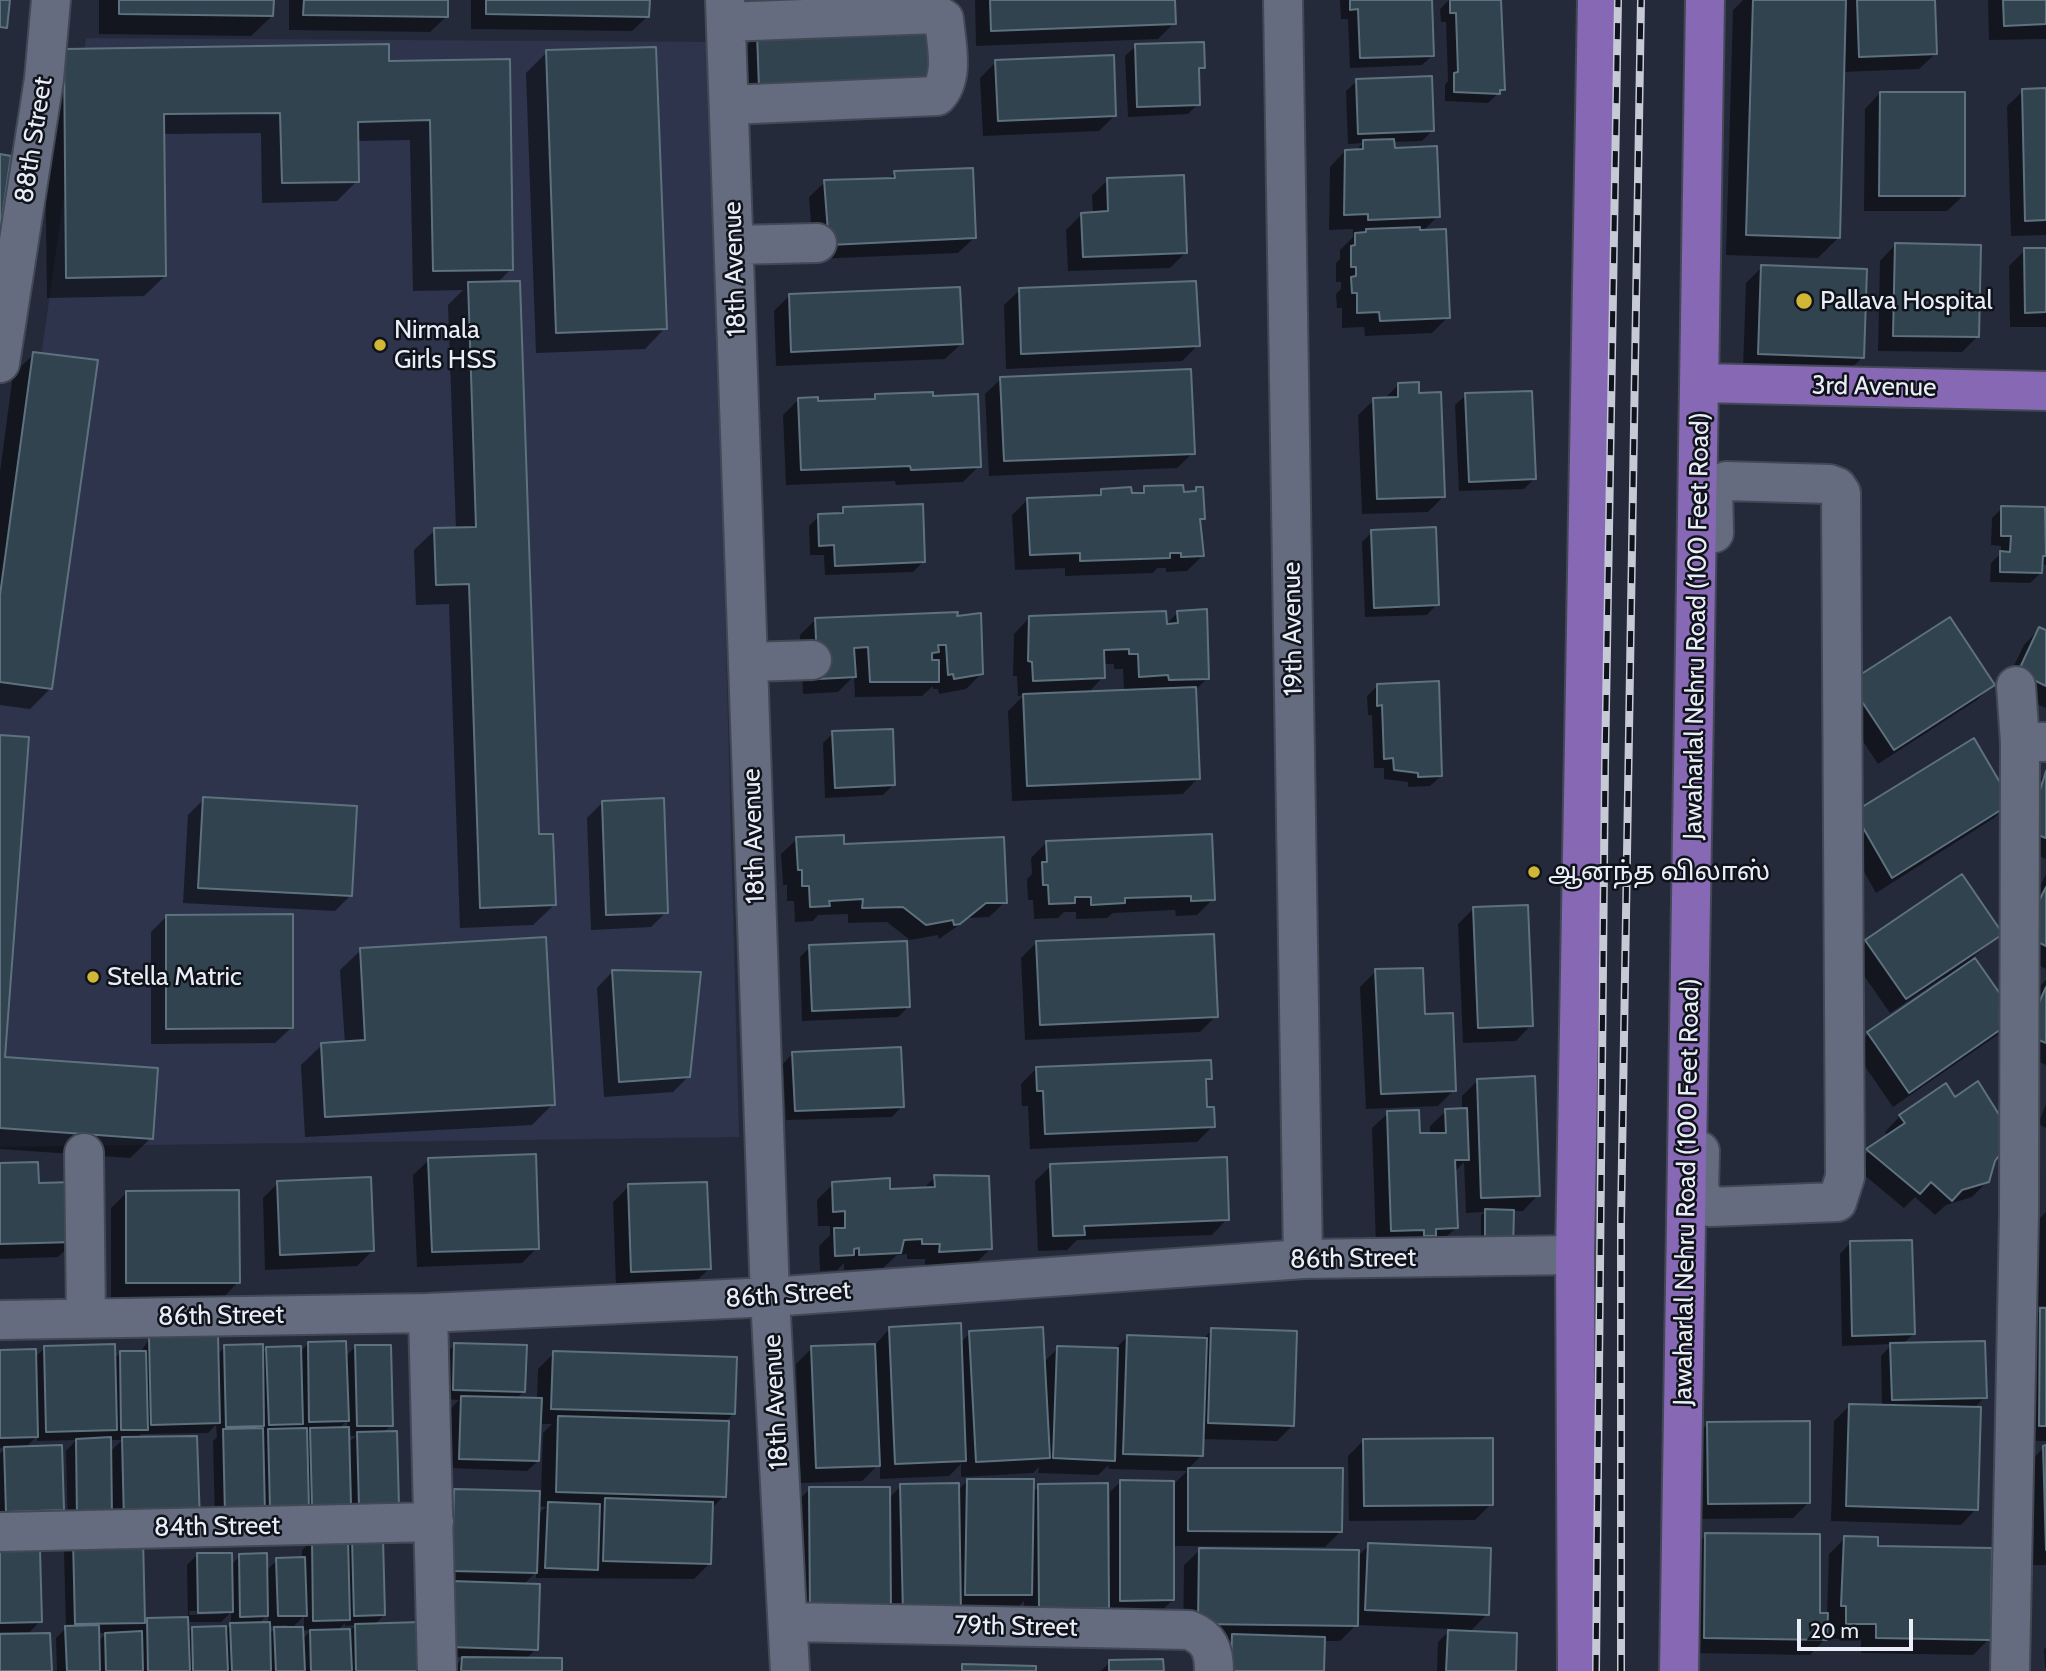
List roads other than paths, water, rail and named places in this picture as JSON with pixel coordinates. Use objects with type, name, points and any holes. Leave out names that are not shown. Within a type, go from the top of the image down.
[{"type":"main road","points":[[1577,1671],[1575,1255],[1597,0]]},
{"type":"main road","name":"Jawaharlal Nehru Road (100 Feet Road)","points":[[1679,1671],[1706,592],[1701,383],[1705,0]]},
{"type":"main road","name":"3rd Avenue","points":[[1701,383],[2046,391]]},
{"type":"street","name":"88th Street","points":[[0,363],[5,292],[44,79],[51,0]]},
{"type":"street","name":"19th Avenue","points":[[1283,0],[1303,1259]]},
{"type":"street","name":"18th Avenue","points":[[726,11],[770,1297],[790,1671]]},
{"type":"street","points":[[726,11],[936,14],[944,19],[948,75],[945,87],[937,96],[729,105]]},
{"type":"street","points":[[734,246],[817,243]]},
{"type":"street","points":[[1695,1092],[1699,1191],[1710,1207],[1837,1202],[1845,1177],[1841,507],[1837,487],[1829,484],[1726,481],[1713,487],[1706,592]]},
{"type":"street","points":[[748,662],[812,660]]},
{"type":"street","points":[[2010,1671],[2032,1172],[2033,742],[2015,686]]},
{"type":"street","points":[[84,1153],[86,1318]]},
{"type":"street","name":"86th Street","points":[[0,1320],[428,1313],[770,1297],[1303,1259],[1575,1255]]},
{"type":"street","points":[[428,1313],[437,1671]]},
{"type":"street","name":"84th Street","points":[[0,1532],[434,1522]]},
{"type":"street","name":"79th Street","points":[[789,1622],[1189,1630],[1203,1635],[1211,1646],[1214,1671]]},
{"type":"railway","points":[[1596,1671],[1605,765],[1618,0]]},
{"type":"railway","points":[[1621,1671],[1621,1220],[1641,0]]},
{"type":"place","name":"Pallava Hospital","points":[[1804,301]]},
{"type":"place","name":"Nirmala Girls HSS","points":[[380,345]]},
{"type":"place","name":"ஆனந்த விலாஸ்","points":[[1534,872]]},
{"type":"place","name":"Stella Matric","points":[[93,977]]}]
